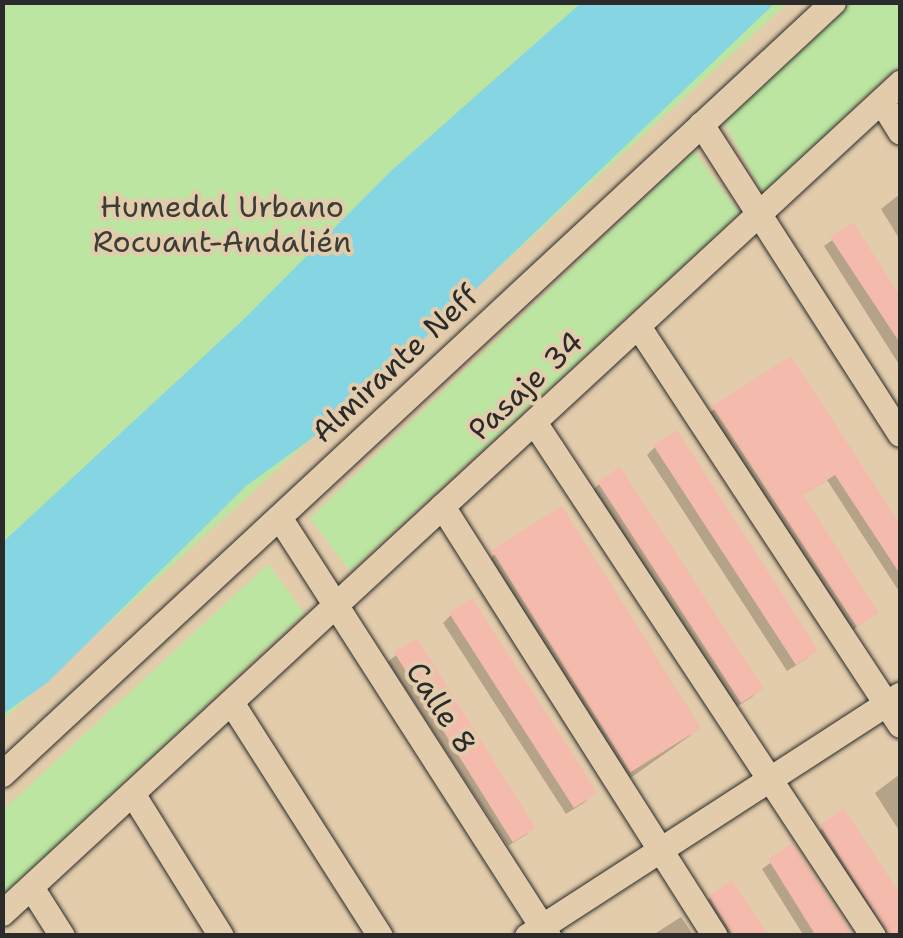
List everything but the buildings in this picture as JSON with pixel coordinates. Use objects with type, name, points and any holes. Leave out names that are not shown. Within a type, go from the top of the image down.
[{"type":"street","name":"Almirante Neff","points":[[2,774],[833,2]]},
{"type":"street","points":[[891,92],[900,131]]},
{"type":"street","name":"Pasaje 34","points":[[2,913],[891,92]]},
{"type":"street","points":[[701,124],[900,434]]},
{"type":"street","points":[[539,932],[771,778],[896,708],[638,326]]},
{"type":"street","points":[[534,422],[873,936]]},
{"type":"street","points":[[442,506],[715,936]]},
{"type":"street","name":"Calle 8","points":[[278,517],[539,932]]},
{"type":"street","points":[[230,702],[380,936]]},
{"type":"street","points":[[132,793],[221,936]]},
{"type":"street","points":[[31,886],[62,936]]},
{"type":"green space","name":"Humedal Urbano Rocuant-Andalién","points":[[2,3],[788,3],[3,720]]},
{"type":"green space","points":[[846,3],[900,3],[900,64],[763,193],[721,117]]},
{"type":"green space","points":[[694,151],[740,213],[350,571],[310,518]]},
{"type":"green space","points":[[268,564],[304,613],[3,896],[3,810]]},
{"type":"water","points":[[581,3],[775,3],[416,346],[326,428],[246,486],[47,683],[3,714],[3,542],[244,319],[391,171]]}]
